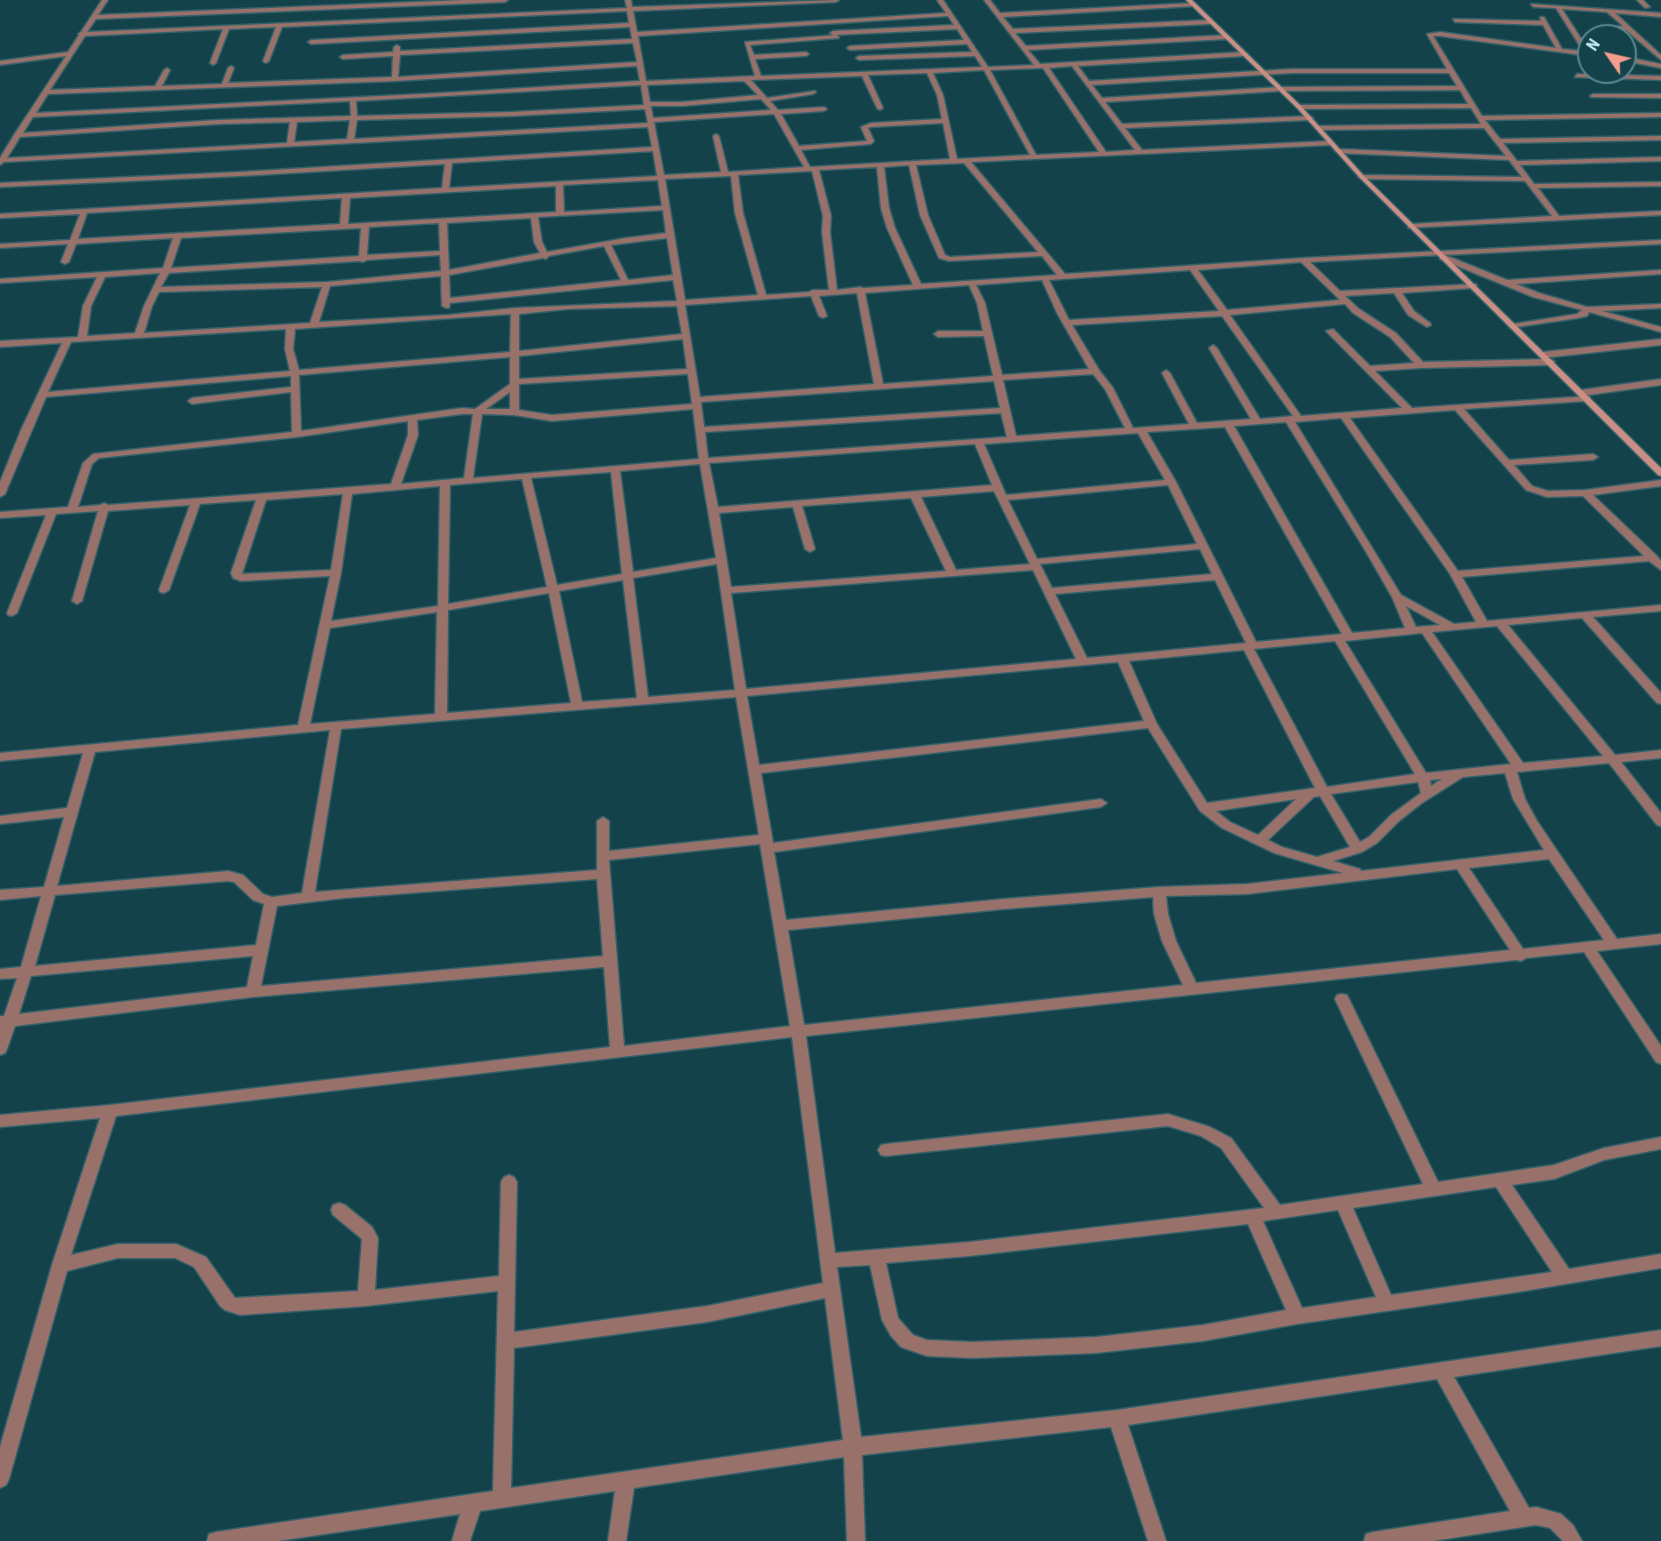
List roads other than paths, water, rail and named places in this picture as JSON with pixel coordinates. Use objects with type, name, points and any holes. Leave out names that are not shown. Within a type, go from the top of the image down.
[{"type":"street","points":[[1,161],[105,0]]},
{"type":"street","points":[[93,17],[505,0]]},
{"type":"street","points":[[81,34],[504,16],[629,5],[836,0]]},
{"type":"street","points":[[940,0],[986,68],[1034,157]]},
{"type":"street","points":[[987,0],[1024,48],[1042,66],[1104,154]]},
{"type":"street","points":[[1564,0],[1573,8]]},
{"type":"street","points":[[1640,0],[1647,8]]},
{"type":"street","points":[[258,2],[266,10]]},
{"type":"street","points":[[1000,15],[1192,3],[1310,118],[1362,177],[1661,473]]},
{"type":"street","points":[[1531,3],[1661,15]]},
{"type":"street","points":[[1531,3],[1559,48]]},
{"type":"street","points":[[629,5],[661,178],[741,693],[798,1030],[853,1447],[856,1541]]},
{"type":"street","points":[[1557,7],[1577,37]]},
{"type":"street","points":[[1608,10],[1624,24]]},
{"type":"street","points":[[343,57],[498,47],[634,33],[949,14]]},
{"type":"street","points":[[498,32],[504,16]]},
{"type":"street","points":[[394,79],[399,20]]},
{"type":"street","points":[[1455,20],[1545,23]]},
{"type":"street","points":[[823,21],[859,58],[868,73],[880,108]]},
{"type":"street","points":[[1011,31],[1211,22]]},
{"type":"street","points":[[266,61],[280,25]]},
{"type":"street","points":[[213,63],[227,27]]},
{"type":"street","points":[[759,78],[747,43],[959,27]]},
{"type":"street","points":[[311,42],[498,32],[634,33]]},
{"type":"street","points":[[1557,218],[1488,129],[1429,35],[1440,34],[1577,52]]},
{"type":"street","points":[[1637,36],[1661,58]]},
{"type":"street","points":[[1024,48],[1227,37]]},
{"type":"street","points":[[850,48],[969,42]]},
{"type":"street","points":[[900,46],[906,56]]},
{"type":"street","points":[[498,47],[499,58]]},
{"type":"street","points":[[0,63],[69,54]]},
{"type":"street","points":[[752,57],[806,54]]},
{"type":"street","points":[[859,58],[976,54]]},
{"type":"street","points":[[30,115],[745,78],[1074,65],[1245,54]]},
{"type":"street","points":[[1637,61],[1661,66]]},
{"type":"street","points":[[46,92],[394,79],[639,64]]},
{"type":"street","points":[[1074,65],[1140,152]]},
{"type":"street","points":[[224,86],[231,68]]},
{"type":"street","points":[[157,89],[167,70]]},
{"type":"street","points":[[929,70],[940,95],[954,161]]},
{"type":"street","points":[[1088,83],[1263,72],[1452,73]]},
{"type":"street","points":[[1427,88],[1452,73]]},
{"type":"street","points":[[1,161],[651,123],[777,113],[825,112],[804,76]]},
{"type":"street","points":[[1637,77],[1661,78]]},
{"type":"street","points":[[745,78],[777,113],[796,148],[811,169],[827,216],[826,232],[833,291]]},
{"type":"street","points":[[1102,100],[1280,89],[1440,88],[1464,91]]},
{"type":"street","points":[[17,135],[218,122],[512,114],[682,104],[813,92]]},
{"type":"street","points":[[1593,96],[1661,96]]},
{"type":"street","points":[[351,140],[354,119],[353,99]]},
{"type":"street","points":[[1299,107],[1473,106]]},
{"type":"street","points":[[1480,117],[1661,116]]},
{"type":"street","points":[[1121,126],[1310,118]]},
{"type":"street","points":[[290,144],[294,120]]},
{"type":"street","points":[[796,148],[869,143],[871,141],[864,127],[871,125],[945,121]]},
{"type":"street","points":[[1318,128],[1488,129],[1544,140]]},
{"type":"street","points":[[716,136],[730,173],[762,296]]},
{"type":"street","points":[[1497,141],[1661,138]]},
{"type":"street","points":[[0,145],[13,143]]},
{"type":"street","points":[[0,216],[966,160],[1330,143]]},
{"type":"street","points":[[0,185],[240,174],[655,148]]},
{"type":"street","points":[[1338,151],[1512,160],[1661,159]]},
{"type":"street","points":[[445,190],[449,160]]},
{"type":"street","points":[[966,160],[1062,276]]},
{"type":"street","points":[[912,163],[924,215],[942,256],[949,259],[1045,254]]},
{"type":"street","points":[[880,165],[885,208],[891,228],[917,285]]},
{"type":"street","points":[[1362,177],[1526,179]]},
{"type":"street","points":[[560,184],[560,213]]},
{"type":"street","points":[[1531,186],[1661,184]]},
{"type":"street","points":[[344,226],[346,196]]},
{"type":"street","points":[[0,246],[665,208]]},
{"type":"street","points":[[65,262],[85,210]]},
{"type":"street","points":[[1411,226],[1661,213]]},
{"type":"street","points":[[534,215],[538,242],[546,256]]},
{"type":"street","points":[[443,220],[448,317]]},
{"type":"street","points":[[363,260],[365,226]]},
{"type":"street","points":[[139,335],[178,235]]},
{"type":"street","points":[[155,290],[327,284],[445,273],[669,235]]},
{"type":"street","points":[[578,236],[586,248]]},
{"type":"street","points":[[0,344],[448,317],[516,310],[681,303],[1192,267],[1661,242]]},
{"type":"street","points":[[607,244],[625,281]]},
{"type":"street","points":[[0,281],[363,260],[443,253]]},
{"type":"street","points":[[1441,255],[1536,295],[1659,329],[1660,343],[1543,355]]},
{"type":"street","points":[[1303,261],[1345,302],[1393,335],[1421,365]]},
{"type":"street","points":[[1192,267],[1294,420],[1418,630],[1515,768],[1524,807],[1552,854],[1614,945]]},
{"type":"street","points":[[1507,282],[1661,272]]},
{"type":"street","points":[[82,339],[87,306],[102,274]]},
{"type":"street","points":[[446,300],[677,277]]},
{"type":"street","points":[[1044,277],[1095,371],[1171,482],[1219,577],[1316,792],[1358,849]]},
{"type":"street","points":[[971,282],[981,303],[1012,440]]},
{"type":"street","points":[[314,324],[327,284]]},
{"type":"street","points":[[1337,294],[1473,286]]},
{"type":"street","points":[[860,289],[879,386]]},
{"type":"street","points":[[1397,291],[1411,312],[1426,325]]},
{"type":"street","points":[[813,292],[823,316]]},
{"type":"street","points":[[1067,323],[1345,302]]},
{"type":"street","points":[[1587,309],[1661,306]]},
{"type":"street","points":[[1514,326],[1578,316],[1584,314],[1587,309]]},
{"type":"street","points":[[514,412],[516,310]]},
{"type":"street","points":[[1074,334],[1092,322]]},
{"type":"street","points":[[291,325],[289,349],[295,373],[297,434]]},
{"type":"street","points":[[1329,331],[1410,411]]},
{"type":"street","points":[[938,334],[988,333]]},
{"type":"street","points":[[42,396],[686,336]]},
{"type":"street","points":[[0,494],[68,339]]},
{"type":"street","points":[[1213,348],[1257,422]]},
{"type":"street","points":[[1368,369],[1421,365],[1551,362]]},
{"type":"street","points":[[468,481],[478,410],[514,384],[692,371]]},
{"type":"street","points":[[72,510],[88,463],[96,456],[297,434],[478,410],[514,412],[552,418],[879,386],[1095,371]]},
{"type":"street","points":[[1166,374],[1195,427]]},
{"type":"street","points":[[0,515],[263,495],[348,491],[704,461],[1410,411],[1584,395],[1661,382]]},
{"type":"street","points":[[192,401],[296,388]]},
{"type":"street","points":[[1457,407],[1505,464],[1534,491],[1547,494],[1585,493],[1661,483]]},
{"type":"street","points":[[701,430],[1004,410]]},
{"type":"street","points":[[1344,416],[1455,574],[1483,624]]},
{"type":"street","points":[[395,487],[413,435],[412,419]]},
{"type":"street","points":[[1229,425],[1343,637],[1423,777],[1427,794]]},
{"type":"street","points":[[979,442],[999,493],[1083,661]]},
{"type":"street","points":[[1505,464],[1593,457]]},
{"type":"street","points":[[615,469],[643,701]]},
{"type":"street","points":[[526,476],[577,706]]},
{"type":"street","points":[[441,718],[445,482]]},
{"type":"street","points":[[714,510],[915,495],[999,493],[1171,482]]},
{"type":"street","points":[[303,728],[336,573],[348,491]]},
{"type":"street","points":[[1585,493],[1661,567]]},
{"type":"street","points":[[263,495],[237,576],[241,578],[336,573]]},
{"type":"street","points":[[915,495],[952,573]]},
{"type":"street","points":[[164,590],[196,500]]},
{"type":"street","points":[[797,504],[810,549]]},
{"type":"street","points":[[77,601],[104,506]]},
{"type":"street","points":[[12,613],[52,511]]},
{"type":"street","points":[[726,590],[952,573],[1203,546]]},
{"type":"street","points":[[1455,574],[1653,558]]},
{"type":"street","points":[[326,625],[444,608],[721,560]]},
{"type":"street","points":[[1048,591],[1219,577]]},
{"type":"street","points":[[1397,597],[1453,627]]},
{"type":"street","points":[[0,757],[303,728],[741,693],[1661,608]]},
{"type":"street","points":[[1585,615],[1661,700]]},
{"type":"street","points":[[1500,623],[1614,760],[1661,822]]},
{"type":"street","points":[[1122,658],[1151,724],[1204,808],[1226,825],[1292,856],[1362,874]]},
{"type":"street","points":[[754,770],[1151,724]]},
{"type":"street","points":[[308,897],[336,726]]},
{"type":"street","points":[[0,1049],[5,1022],[26,972],[90,750]]},
{"type":"street","points":[[1204,808],[1463,772],[1661,754]]},
{"type":"street","points":[[1315,862],[1358,849],[1373,840],[1395,818],[1427,794],[1463,772]]},
{"type":"street","points":[[1259,841],[1316,792]]},
{"type":"street","points":[[603,856],[766,843],[1101,803]]},
{"type":"street","points":[[0,820],[71,812]]},
{"type":"street","points":[[603,821],[603,874],[617,1050]]},
{"type":"street","points":[[780,926],[1004,904],[1159,892],[1247,889],[1552,854]]},
{"type":"street","points":[[1460,864],[1521,956]]},
{"type":"street","points":[[0,895],[228,876],[238,878],[258,897],[272,902],[308,897],[603,874]]},
{"type":"street","points":[[1159,892],[1161,914],[1169,941],[1191,990]]},
{"type":"street","points":[[253,992],[272,902]]},
{"type":"street","points":[[0,1120],[110,1111],[798,1030],[1589,949],[1661,939]]},
{"type":"street","points":[[1589,949],[1661,1058]]},
{"type":"street","points":[[0,974],[261,950]]},
{"type":"street","points":[[5,1022],[253,992],[609,961]]},
{"type":"street","points":[[1342,999],[1434,1191]]},
{"type":"street","points":[[0,1479],[60,1265],[110,1111]]},
{"type":"street","points":[[886,1150],[1168,1120],[1205,1131],[1226,1143],[1276,1212]]},
{"type":"street","points":[[828,1261],[1253,1216],[1434,1191],[1560,1171],[1604,1154],[1661,1143]]},
{"type":"street","points":[[1501,1181],[1564,1276]]},
{"type":"street","points":[[502,1499],[509,1182]]},
{"type":"street","points":[[1343,1203],[1388,1304]]},
{"type":"street","points":[[339,1210],[370,1238],[366,1299]]},
{"type":"street","points":[[1253,1216],[1297,1316]]},
{"type":"street","points":[[60,1265],[118,1251],[176,1251],[200,1262],[226,1301],[240,1307],[366,1299],[507,1283]]},
{"type":"street","points":[[877,1257],[890,1320],[907,1341],[927,1348],[1040,1349],[1203,1333],[1297,1316],[1518,1285],[1661,1261]]},
{"type":"street","points":[[506,1341],[707,1314],[832,1289]]},
{"type":"street","points":[[216,1541],[853,1447],[1117,1418],[1661,1338]]},
{"type":"street","points":[[1441,1370],[1522,1516]]},
{"type":"street","points":[[1117,1418],[1157,1541]]},
{"type":"street","points":[[617,1541],[626,1481]]},
{"type":"street","points":[[461,1541],[472,1503]]},
{"type":"street","points":[[1373,1541],[1522,1516],[1555,1520],[1567,1531],[1573,1541]]}]
